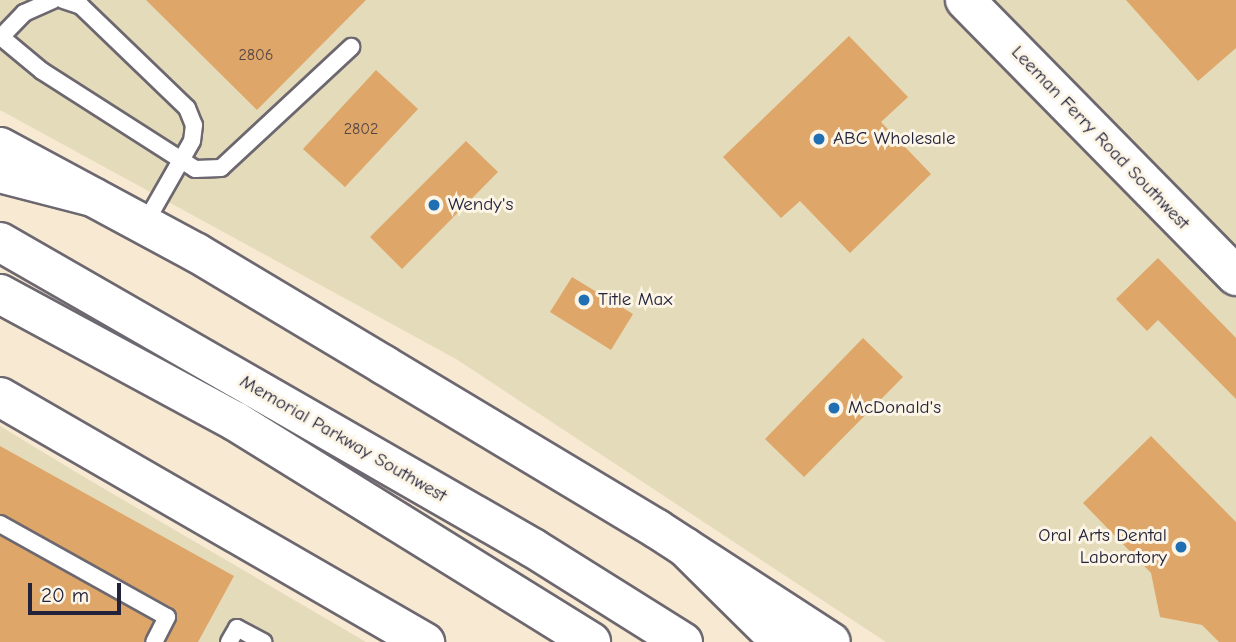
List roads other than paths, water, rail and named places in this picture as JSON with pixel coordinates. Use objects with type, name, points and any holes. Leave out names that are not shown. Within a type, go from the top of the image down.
[{"type":"main road","name":"Leeman Ferry Road Southwest","points":[[965,0],[1236,276]]},
{"type":"main road","points":[[0,147],[144,225],[685,547],[831,642]]},
{"type":"main road","points":[[0,173],[93,197]]},
{"type":"main road","name":"Memorial Parkway Southwest","points":[[0,242],[521,541],[683,642]]},
{"type":"main road","name":"Memorial Parkway Southwest","points":[[0,294],[235,421],[592,642]]},
{"type":"main road","points":[[0,397],[425,642]]},
{"type":"main road","points":[[685,547],[781,642]]},
{"type":"lane","points":[[53,0],[24,13],[1,38],[43,71],[180,163],[195,169],[221,168],[351,47]]},
{"type":"lane","points":[[63,0],[81,6],[187,108],[194,125],[192,141],[144,225]]},
{"type":"lane","points":[[0,524],[167,617],[154,642]]},
{"type":"lane","points":[[229,642],[237,628],[263,642]]},
{"type":"place","name":"ABC Wholesale","points":[[819,139]]},
{"type":"place","name":"Wendy's","points":[[434,205]]},
{"type":"place","name":"Title Max","points":[[584,300]]},
{"type":"place","name":"McDonald's","points":[[834,408]]},
{"type":"place","name":"Oral Arts Dental Laboratory","points":[[1181,547]]}]
